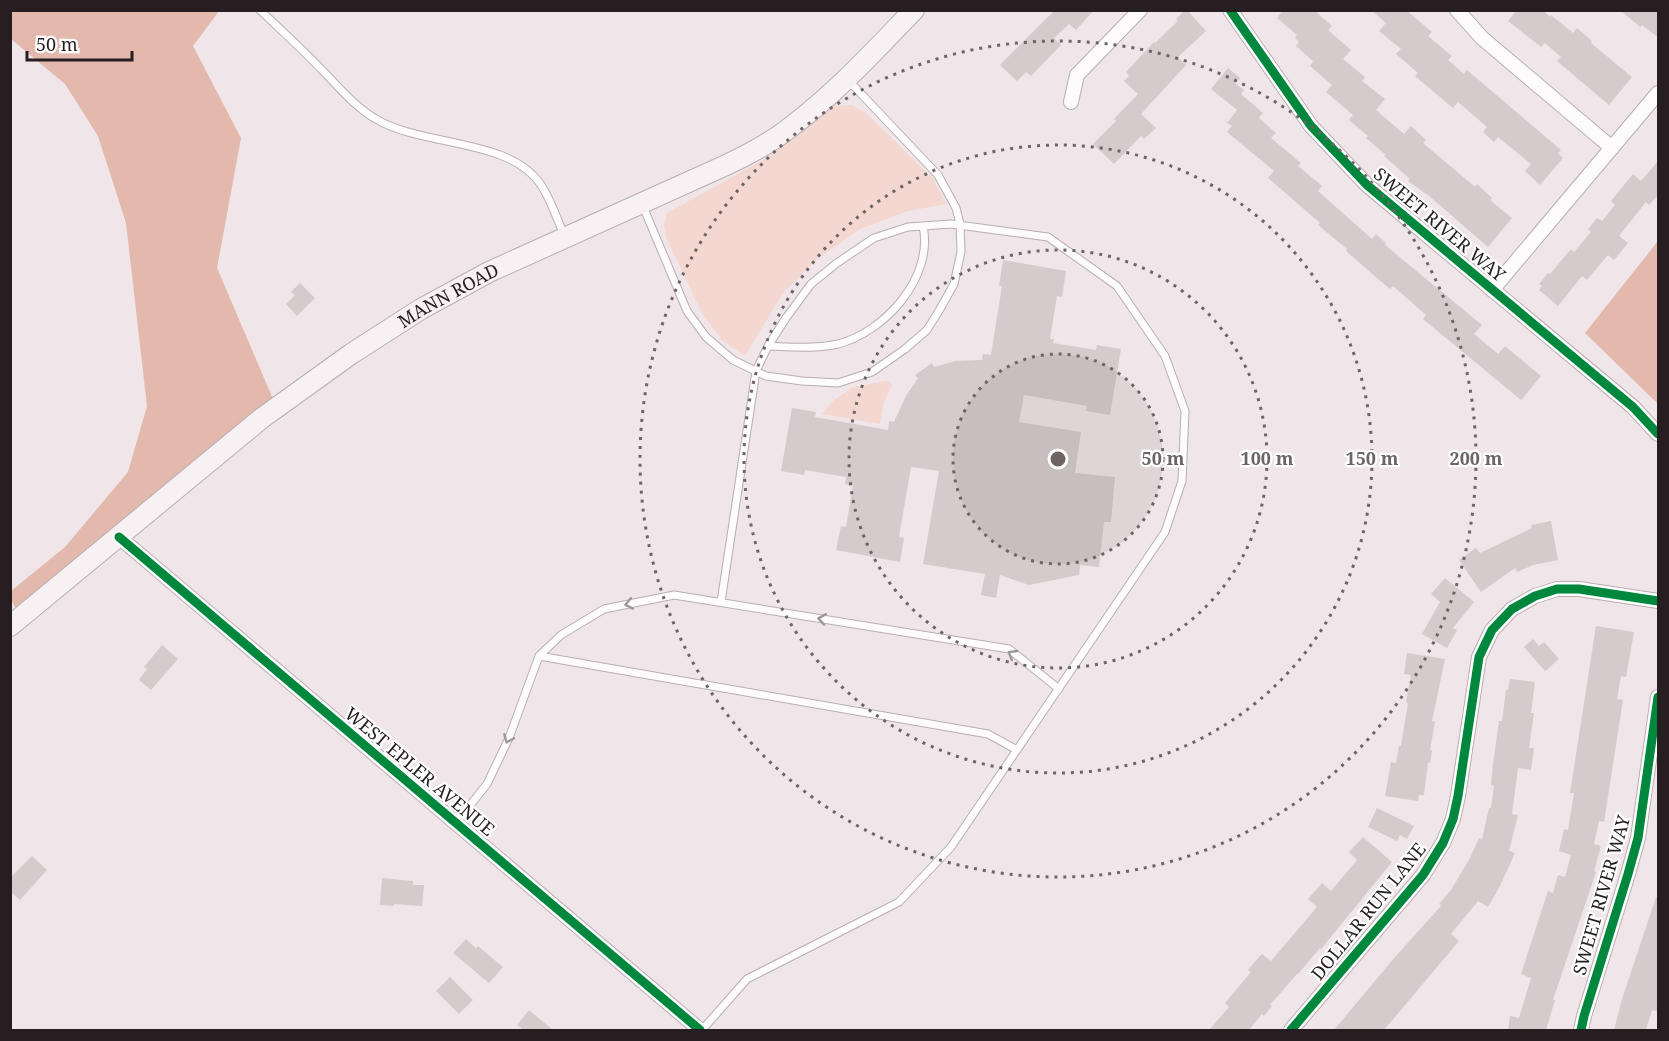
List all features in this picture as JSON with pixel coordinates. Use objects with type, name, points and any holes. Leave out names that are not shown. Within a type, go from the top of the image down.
[{"type":"main road","name":"MANN ROAD","points":[[10,626],[262,418],[351,354],[421,309],[489,272],[753,151],[793,126],[829,95],[914,10]]},
{"type":"street","points":[[1071,102],[1077,75],[1140,10]]},
{"type":"street","name":"SWEET RIVER WAY","points":[[1230,10],[1311,126],[1367,185],[1633,407],[1659,434]]},
{"type":"street","points":[[1457,10],[1482,38],[1612,148]]},
{"type":"street","points":[[1492,290],[1659,93]]},
{"type":"street","name":"WEST EPLER AVENUE","points":[[119,537],[701,1030]]},
{"type":"street","name":"DOLLAR RUN LANE","points":[[1291,1030],[1423,875],[1443,843],[1453,819],[1458,796],[1479,657],[1492,630],[1512,609],[1535,596],[1557,589],[1579,589],[1659,602]]},
{"type":"street","name":"SWEET RIVER WAY","points":[[1581,1030],[1638,838],[1659,697]]},
{"type":"lane","points":[[260,10],[375,119],[396,129],[490,152],[521,164],[541,184],[565,237]]},
{"type":"lane","points":[[642,203],[687,311],[706,337],[733,360],[766,376],[793,380],[838,382],[872,372],[927,330],[954,284],[961,252],[960,224],[956,208],[938,175],[846,78]]},
{"type":"lane","points":[[701,1030],[747,979],[899,902],[951,847],[1165,532],[1182,481],[1185,411],[1165,356],[1118,286],[1048,237],[960,224],[908,227],[874,238],[811,284],[768,346],[756,371],[721,602]]},
{"type":"lane","points":[[768,346],[812,347],[837,344],[862,335],[878,324],[899,303],[917,279],[924,256],[923,226]]},
{"type":"lane","points":[[456,823],[487,784],[509,738],[539,656],[561,635],[604,609],[674,595],[1009,649],[1059,689]]},
{"type":"lane","points":[[539,656],[988,734],[1017,750]]},
{"type":"shaded area","points":[[11,11],[219,11],[193,46],[241,138],[217,268],[273,399],[16,609],[11,600],[11,591],[65,547],[128,472],[147,406],[126,223],[98,136],[65,84],[11,39]]},
{"type":"shaded area","points":[[852,105],[867,114],[933,179],[946,204],[908,211],[860,229],[816,260],[783,293],[745,356],[722,340],[703,315],[667,240],[664,225],[667,213],[763,160],[830,106]]},
{"type":"shaded area","points":[[1658,241],[1658,404],[1585,333]]},
{"type":"shaded area","points":[[887,381],[892,385],[883,404],[880,424],[822,414],[833,401],[853,387]]},
{"type":"building","points":[[1055,10],[1094,10],[1076,30],[1069,24],[1054,38],[1061,45],[1031,76],[1026,72],[1017,81],[1000,65]]},
{"type":"building","points":[[1185,10],[1206,31],[1178,57],[1186,65],[1141,114],[1156,128],[1144,139],[1141,136],[1114,164],[1093,144],[1138,94],[1124,81],[1129,76],[1126,72],[1154,42],[1178,21],[1176,19]]},
{"type":"building","points":[[1283,10],[1314,10],[1332,26],[1328,30],[1351,50],[1343,59],[1365,77],[1362,81],[1385,99],[1376,110],[1404,134],[1411,126],[1426,140],[1423,143],[1475,187],[1477,184],[1492,198],[1490,200],[1512,218],[1488,247],[1408,181],[1410,179],[1349,120],[1353,115],[1326,92],[1332,85],[1310,66],[1313,61],[1296,46],[1299,42],[1295,38],[1297,35],[1277,18]]},
{"type":"building","points":[[1371,10],[1406,10],[1432,32],[1428,36],[1452,56],[1448,60],[1464,74],[1467,70],[1561,150],[1558,153],[1563,158],[1540,185],[1525,171],[1531,164],[1498,137],[1494,142],[1483,132],[1487,127],[1458,102],[1453,108],[1415,76],[1418,73],[1396,54],[1401,49],[1379,31],[1386,23]]},
{"type":"building","points":[[1517,10],[1543,10],[1573,33],[1577,28],[1592,41],[1591,43],[1632,77],[1609,105],[1557,61],[1561,57],[1545,43],[1541,47],[1508,21]]},
{"type":"building","points":[[1620,10],[1659,10],[1659,38],[1642,25],[1640,27]]},
{"type":"building","points":[[1228,68],[1240,78],[1235,83],[1244,90],[1241,94],[1263,113],[1259,118],[1276,133],[1271,138],[1301,163],[1298,166],[1322,186],[1318,191],[1372,239],[1376,234],[1386,243],[1385,245],[1482,325],[1474,334],[1498,354],[1505,346],[1541,376],[1521,400],[1423,319],[1426,315],[1393,286],[1390,289],[1346,251],[1347,249],[1318,225],[1320,223],[1268,178],[1274,171],[1227,132],[1232,126],[1227,123],[1237,110],[1211,89]]},
{"type":"building","points":[[1659,160],[1659,194],[1649,205],[1646,202],[1619,236],[1628,243],[1614,260],[1608,255],[1587,280],[1582,276],[1558,306],[1539,290],[1542,286],[1539,284],[1571,249],[1574,252],[1591,232],[1588,229],[1597,218],[1602,221],[1615,205],[1611,201],[1633,174],[1641,181]]},
{"type":"building","points":[[1003,260],[1066,271],[1062,297],[1057,296],[1050,339],[1054,339],[1053,343],[1096,350],[1097,345],[1121,349],[1110,415],[1086,411],[1087,406],[1024,395],[1019,422],[1081,432],[1075,473],[1115,477],[1111,522],[1104,522],[1099,567],[1080,565],[1079,575],[1029,585],[1000,575],[996,598],[981,595],[985,574],[923,564],[939,471],[911,467],[899,537],[904,538],[900,562],[836,550],[841,526],[846,527],[853,486],[845,484],[846,477],[805,470],[804,475],[781,471],[792,408],[816,412],[815,417],[888,430],[889,421],[894,422],[906,396],[918,378],[915,375],[932,363],[934,367],[955,361],[982,360],[983,354],[991,355],[1002,286],[999,286]]},
{"type":"building","points":[[300,283],[315,298],[297,316],[286,304],[295,295],[291,292]]},
{"type":"building","points":[[1551,521],[1558,560],[1533,565],[1517,572],[1515,568],[1481,592],[1459,560],[1476,548],[1480,553],[1532,528],[1531,525]]},
{"type":"building","points":[[1445,578],[1474,602],[1453,628],[1457,630],[1447,648],[1422,634],[1440,602],[1431,594]]},
{"type":"building","points":[[1596,626],[1634,632],[1626,677],[1621,676],[1617,699],[1623,700],[1604,822],[1599,821],[1594,844],[1601,846],[1594,871],[1596,872],[1553,1000],[1555,1000],[1546,1030],[1508,1030],[1510,1016],[1519,1018],[1531,978],[1521,974],[1548,891],[1553,893],[1558,875],[1565,877],[1571,855],[1559,851],[1564,829],[1568,830],[1574,793],[1570,793]]},
{"type":"building","points":[[1533,639],[1539,646],[1544,642],[1559,659],[1545,671],[1524,647]]},
{"type":"building","points":[[162,645],[178,659],[151,690],[139,680],[147,669],[144,667]]},
{"type":"building","points":[[1407,653],[1445,659],[1432,721],[1435,722],[1430,750],[1432,751],[1424,795],[1419,795],[1418,801],[1385,796],[1391,762],[1396,763],[1399,746],[1401,746],[1408,703],[1406,702],[1411,675],[1404,674]]},
{"type":"building","points":[[1510,679],[1535,682],[1531,713],[1534,713],[1529,748],[1534,748],[1531,770],[1518,768],[1512,814],[1518,815],[1509,851],[1515,853],[1500,886],[1488,907],[1478,901],[1451,934],[1459,941],[1384,1030],[1334,1030],[1441,906],[1439,904],[1451,890],[1479,838],[1482,839],[1489,808],[1491,808],[1494,786],[1491,785],[1499,721],[1502,721],[1506,690],[1508,690]]},
{"type":"building","points":[[1377,808],[1414,826],[1407,839],[1400,835],[1397,841],[1368,827]]},
{"type":"building","points":[[1363,837],[1392,862],[1321,949],[1270,1005],[1272,1006],[1264,1016],[1262,1014],[1249,1030],[1209,1030],[1229,1007],[1225,1003],[1251,972],[1248,970],[1260,956],[1262,954],[1271,961],[1317,907],[1308,899],[1322,883],[1331,891],[1357,860],[1349,852]]},
{"type":"building","points":[[32,856],[47,870],[20,900],[10,891],[10,878]]},
{"type":"building","points":[[382,878],[413,881],[413,885],[424,885],[422,906],[380,905]]},
{"type":"building","points":[[1656,897],[1659,897],[1659,1012],[1652,1010],[1646,1030],[1614,1030],[1622,999]]},
{"type":"building","points":[[466,939],[503,967],[489,983],[453,953]]},
{"type":"building","points":[[450,977],[473,1000],[459,1014],[436,991]]},
{"type":"building","points":[[529,1010],[553,1030],[524,1030],[517,1025]]},
{"type":"cycle path","points":[[1230,10],[1311,126],[1367,185],[1633,407],[1658,434]]},
{"type":"cycle path","points":[[119,537],[700,1030]]},
{"type":"cycle path","points":[[1291,1030],[1423,875],[1443,843],[1453,819],[1458,796],[1479,657],[1492,630],[1512,609],[1535,596],[1557,589],[1579,589],[1658,601]]},
{"type":"cycle path","points":[[1581,1030],[1638,838],[1658,697]]}]
